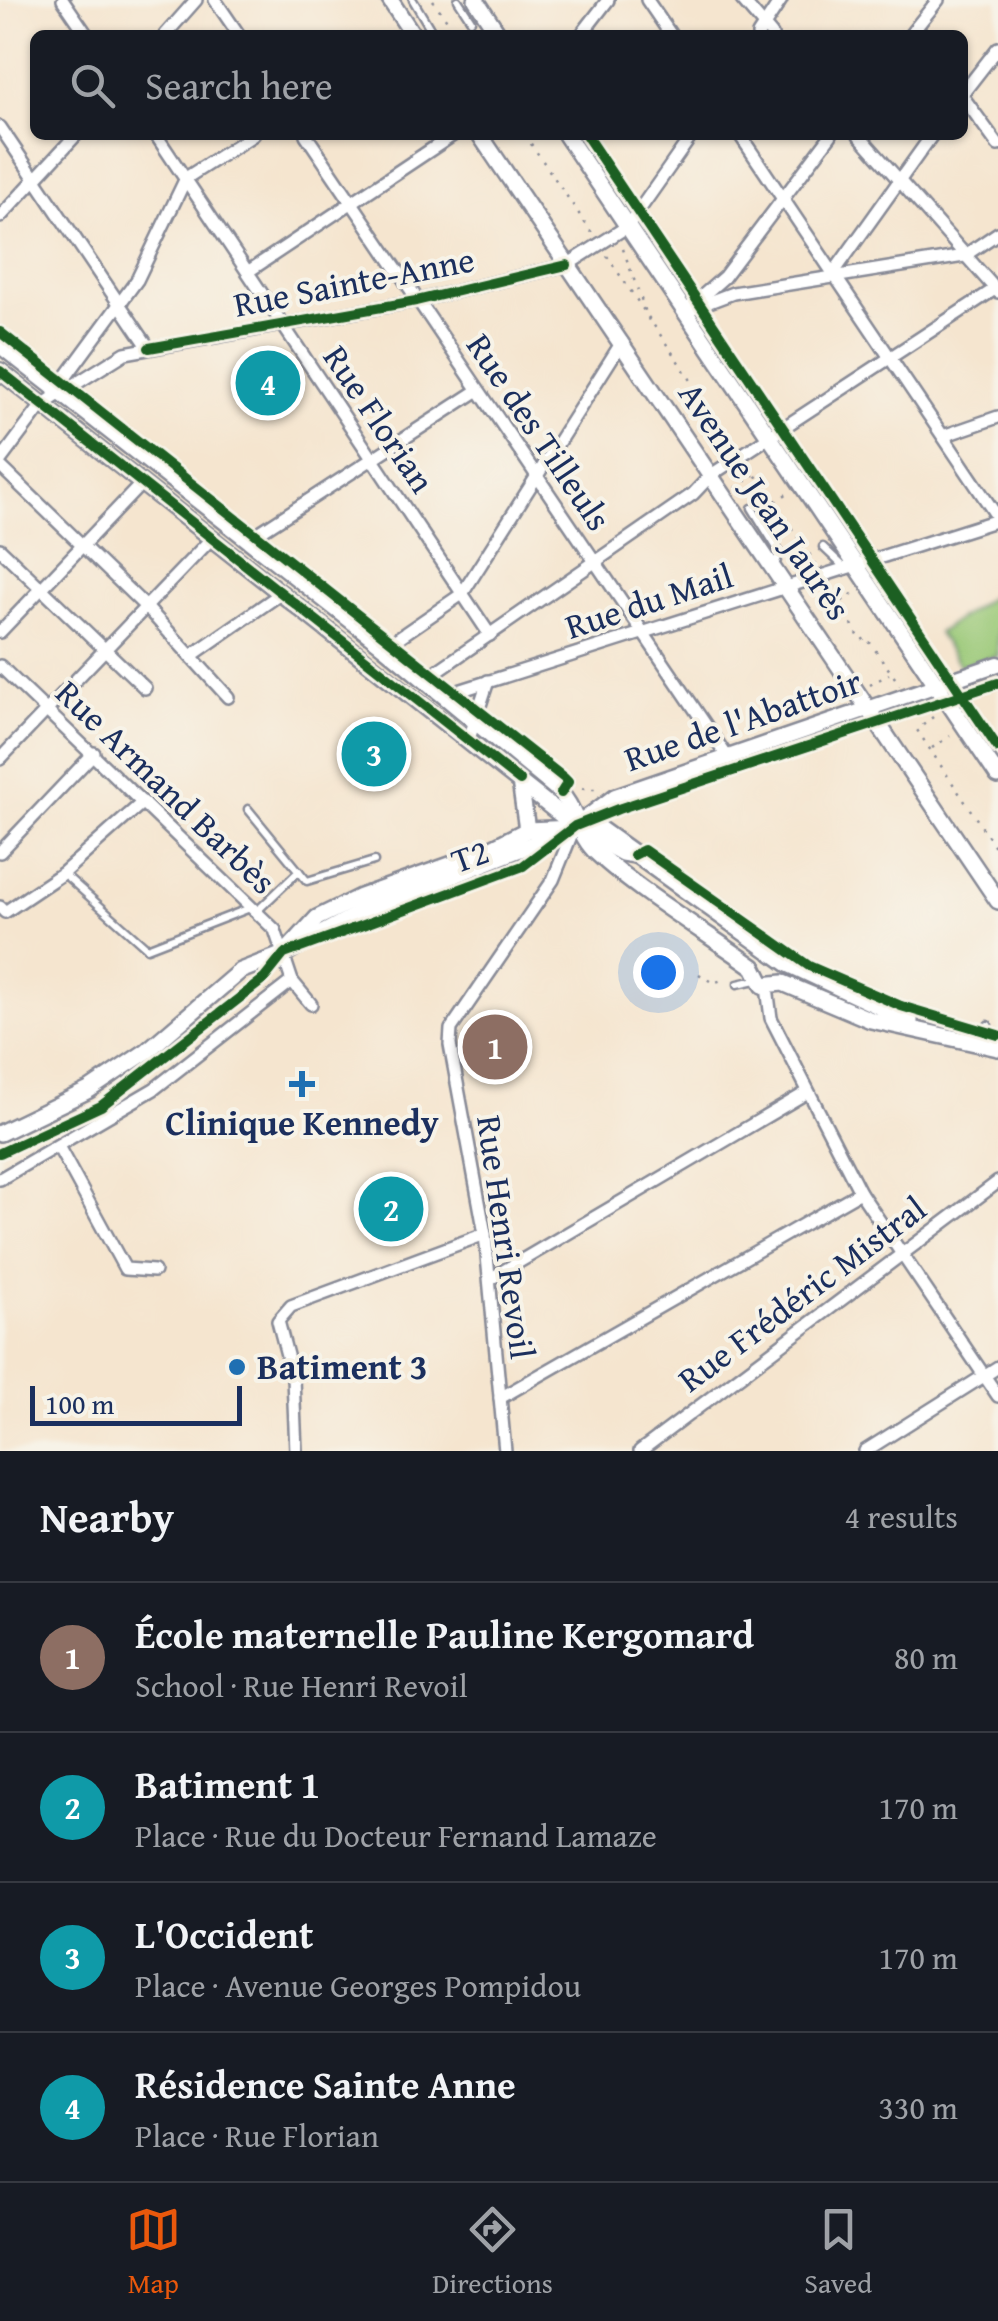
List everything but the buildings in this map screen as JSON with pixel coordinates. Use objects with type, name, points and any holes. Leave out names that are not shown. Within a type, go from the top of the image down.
[{"type":"main road","points":[[390,0],[406,30]]},
{"type":"main road","points":[[476,0],[496,30]]},
{"type":"main road","name":"Avenue Jean Jaurès","points":[[483,140],[777,566],[786,587],[998,901]]},
{"type":"main road","name":"Avenue Jean Jaurès","points":[[569,140],[851,566],[998,776]]},
{"type":"main road","points":[[0,345],[143,482],[576,826],[622,853],[634,854],[788,964],[927,1030]]},
{"type":"main road","points":[[0,371],[53,397],[249,540],[443,696],[562,785],[576,826],[598,854],[765,979],[871,1020],[998,1048]]},
{"type":"main road","points":[[520,781],[527,830]]},
{"type":"main road","points":[[284,954],[317,918],[360,897],[501,846],[527,830],[576,826]]},
{"type":"main road","points":[[0,1134],[89,1090],[146,1051],[240,971],[284,954],[363,910],[576,826]]},
{"type":"main road","points":[[765,979],[760,956],[770,952]]},
{"type":"main road","points":[[765,979],[788,964]]},
{"type":"street","points":[[63,0],[84,30]]},
{"type":"street","points":[[169,30],[196,0]]},
{"type":"street","points":[[215,0],[236,30]]},
{"type":"street","points":[[585,30],[608,0]]},
{"type":"street","points":[[646,0],[667,30]]},
{"type":"street","points":[[742,0],[764,30]]},
{"type":"street","points":[[766,30],[780,0]]},
{"type":"street","points":[[916,30],[938,0]]},
{"type":"street","points":[[968,89],[998,48]]},
{"type":"street","points":[[968,103],[998,144]]},
{"type":"street","points":[[0,127],[149,348]]},
{"type":"street","points":[[0,217],[71,140]]},
{"type":"street","name":"Rue Florian","points":[[159,140],[490,634]]},
{"type":"street","points":[[228,697],[146,607],[0,463],[53,397],[136,280],[186,178],[245,140]]},
{"type":"street","name":"Rue des Tilleuls","points":[[309,140],[728,758]]},
{"type":"street","points":[[248,271],[446,140]]},
{"type":"street","points":[[628,226],[688,140]]},
{"type":"street","points":[[743,140],[998,519]]},
{"type":"street","points":[[685,311],[724,276],[827,140]]},
{"type":"street","points":[[424,680],[693,494],[711,475],[997,289],[863,140]]},
{"type":"street","points":[[832,276],[928,140]]},
{"type":"street","name":"Rue Sainte-Anne","points":[[53,397],[126,353],[416,300],[567,265],[628,226]]},
{"type":"street","points":[[685,311],[734,294],[964,256],[998,233]]},
{"type":"street","points":[[724,276],[734,294]]},
{"type":"street","points":[[385,647],[462,594],[622,342]]},
{"type":"street","points":[[249,540],[478,391]]},
{"type":"street","points":[[943,436],[998,417]]},
{"type":"street","points":[[0,632],[143,482]]},
{"type":"street","name":"Rue du Mail","points":[[443,696],[998,519]]},
{"type":"street","points":[[0,760],[212,538]]},
{"type":"street","points":[[0,549],[145,688]]},
{"type":"street","points":[[191,656],[283,592]]},
{"type":"street","name":"Rue de l'Abattoir","points":[[576,826],[615,796],[998,664]]},
{"type":"street","name":"Rue Armand Barbès","points":[[0,666],[275,930],[292,981]]},
{"type":"street","points":[[469,739],[488,681]]},
{"type":"street","points":[[0,852],[94,753]]},
{"type":"street","points":[[0,907],[5,912],[63,873],[144,802]]},
{"type":"street","name":"Rue Henri Revoil","points":[[505,1451],[485,1234],[450,1044],[452,1029],[553,880],[576,826]]},
{"type":"street","points":[[765,979],[771,1018],[860,1192],[992,1371],[998,1396]]},
{"type":"street","points":[[0,1179],[59,1148],[154,1088],[292,981],[311,1004]]},
{"type":"street","points":[[490,1279],[806,1093]]},
{"type":"street","points":[[59,1148],[125,1269],[154,1271]]},
{"type":"street","name":"Rue Frédéric Mistral","points":[[640,1451],[998,1182]]},
{"type":"street","points":[[500,1398],[860,1192]]},
{"type":"street","points":[[296,1451],[293,1378],[278,1321],[292,1306],[485,1234]]},
{"type":"street","points":[[865,1451],[992,1371]]},
{"type":"lane","points":[[412,0],[431,30]]},
{"type":"lane","points":[[458,0],[471,20]]},
{"type":"lane","points":[[752,508],[780,554],[777,566]]},
{"type":"lane","points":[[823,548],[851,566]]},
{"type":"lane","points":[[576,826],[998,683]]},
{"type":"lane","points":[[248,809],[307,881],[374,861]]},
{"type":"lane","points":[[63,873],[148,948],[253,911],[299,872]]},
{"type":"lane","points":[[0,1153],[66,1126],[101,1106],[254,988],[284,954]]},
{"type":"lane","points":[[738,984],[765,979]]},
{"type":"lane","points":[[981,1044],[988,1025]]},
{"type":"path","points":[[433,0],[454,30]]},
{"type":"path","points":[[528,140],[651,327],[824,574],[861,641],[866,637],[904,690]]},
{"type":"path","points":[[623,249],[651,327]]},
{"type":"path","points":[[732,491],[755,474]]},
{"type":"path","points":[[774,502],[797,488]]},
{"type":"path","points":[[777,566],[805,548]]},
{"type":"path","points":[[841,602],[864,587]]},
{"type":"path","points":[[864,689],[892,672]]},
{"type":"path","points":[[926,707],[934,719],[916,730],[998,851]]},
{"type":"path","points":[[930,749],[960,730]]},
{"type":"path","points":[[550,766],[562,785],[594,791],[610,786]]},
{"type":"path","points":[[700,974],[713,983],[725,979]]},
{"type":"green space","points":[[992,596],[998,596],[998,656],[960,666],[938,633]]},
{"type":"cycle path","points":[[589,140],[998,748]]},
{"type":"cycle path","points":[[149,348],[416,301],[567,265]]},
{"type":"cycle path","points":[[0,332],[564,778],[568,782],[561,793]]},
{"type":"cycle path","points":[[0,371],[520,781]]},
{"type":"cycle path","name":"T2","points":[[0,1153],[101,1106],[264,979],[284,954],[523,866],[575,826],[618,809],[998,683]]},
{"type":"cycle path","points":[[634,855],[644,850],[809,966],[901,1006],[998,1035]]},
{"type":"place","name":"Résidence Sainte Anne","points":[[268,383]]},
{"type":"place","name":"L'Occident","points":[[374,754]]},
{"type":"place","name":"École maternelle Pauline Kergomard","points":[[495,1047]]},
{"type":"place","name":"Clinique Kennedy","points":[[302,1084]]},
{"type":"place","name":"Batiment 1","points":[[391,1209]]},
{"type":"place","name":"Batiment 3","points":[[237,1367]]}]
